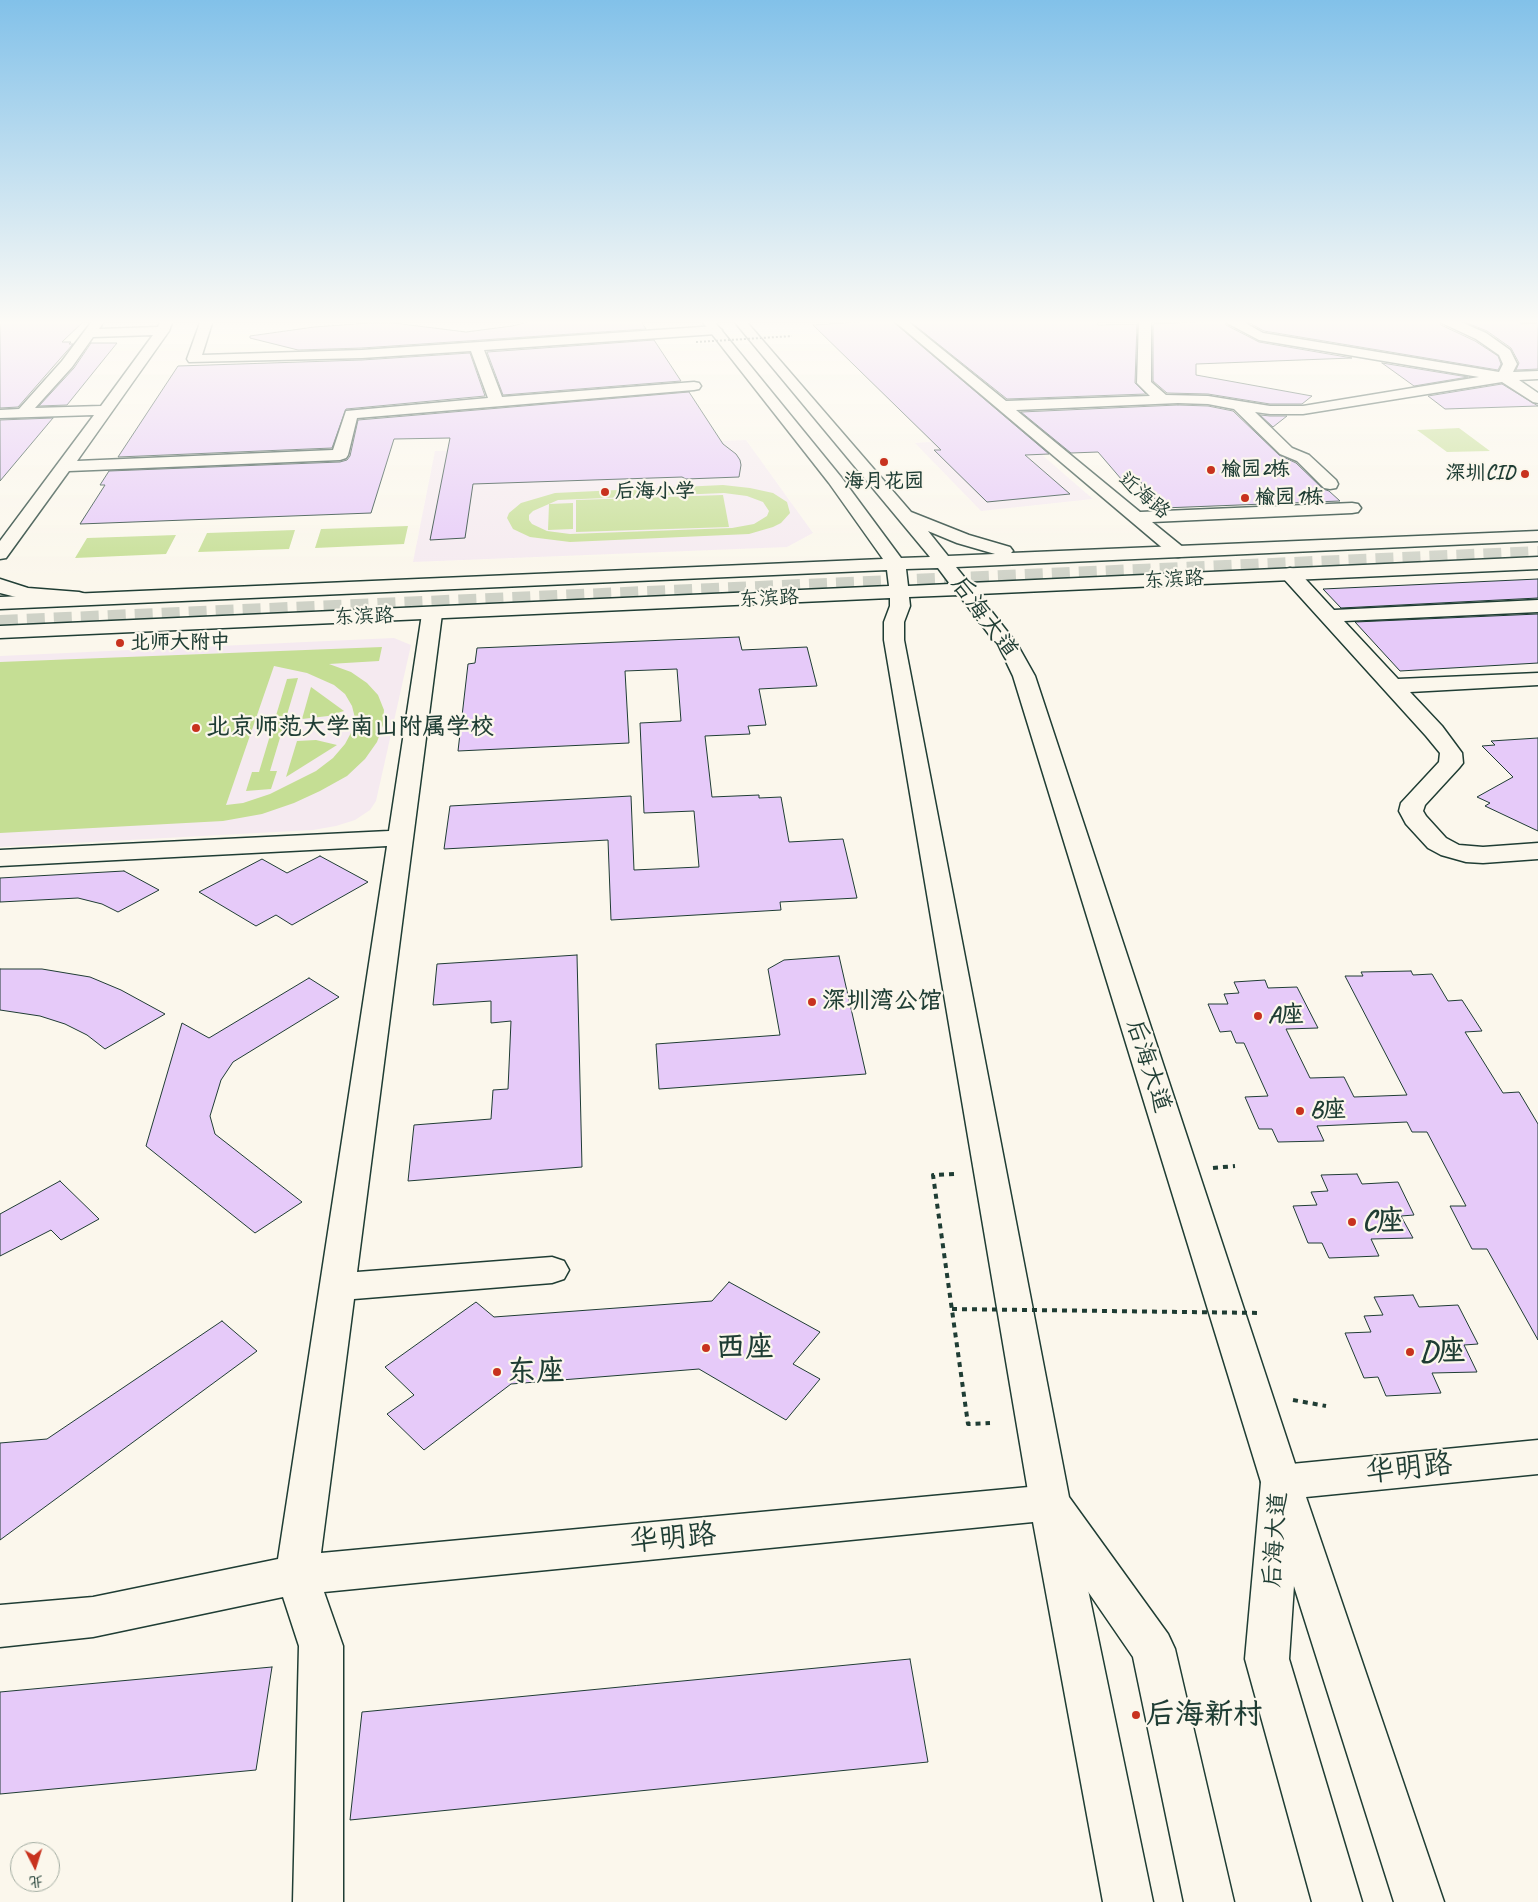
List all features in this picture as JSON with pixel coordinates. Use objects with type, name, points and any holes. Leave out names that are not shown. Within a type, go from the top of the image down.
[{"type":"main road","points":[[23,413],[27,409]]},
{"type":"main road","points":[[64,466],[340,455],[351,414],[416,409]]},
{"type":"main road","points":[[497,418],[524,409]]},
{"type":"main road","points":[[779,409],[836,480],[896,564],[886,611],[896,649],[1050,1503],[1128,1902]]},
{"type":"main road","name":"后海大道","points":[[814,409],[904,514],[965,590],[1002,613],[1010,648],[1024,676],[1281,1482],[1267,1659],[1337,1902]]},
{"type":"main road","name":"近海路","points":[[1005,409],[1178,552]]},
{"type":"main road","points":[[1243,409],[1286,450],[1303,458],[1330,484]]},
{"type":"main road","points":[[1262,409],[1302,409]]},
{"type":"main road","points":[[0,414],[104,410]]},
{"type":"main road","points":[[0,554],[104,410]]},
{"type":"main road","points":[[401,410],[412,415],[444,421]]},
{"type":"main road","points":[[1136,517],[1352,508]]},
{"type":"main road","points":[[904,514],[975,544],[1010,553],[1055,558]]},
{"type":"main road","points":[[802,567],[838,558],[857,547],[864,539],[866,522]]},
{"type":"main road","name":"东滨路","points":[[0,603],[1538,536]]},
{"type":"main road","name":"东滨路","points":[[0,632],[796,598],[886,611],[965,590],[1538,563]]},
{"type":"main road","points":[[1290,574],[1394,686],[1444,742],[1451,753],[1451,762],[1413,803],[1411,811],[1415,819],[1431,837],[1437,843],[1450,850],[1466,854],[1483,855],[1538,851]]},
{"type":"main road","points":[[1002,613],[1071,584]]},
{"type":"main road","points":[[0,585],[10,590],[28,594],[98,599]]},
{"type":"main road","points":[[796,598],[830,600],[886,611]]},
{"type":"main road","points":[[1328,616],[1538,606]]},
{"type":"main road","points":[[318,1902],[321,1646],[296,1575],[432,614]]},
{"type":"main road","points":[[1394,686],[1538,679]]},
{"type":"main road","points":[[0,858],[400,838]]},
{"type":"main road","points":[[337,1287],[552,1270]]},
{"type":"main road","name":"华明路","points":[[1281,1482],[1538,1457]]},
{"type":"main road","points":[[1281,1482],[1419,1902]]},
{"type":"main road","points":[[1050,1503],[1153,1649],[1209,1902]]},
{"type":"main road","name":"华明路","points":[[0,1626],[92,1617],[296,1575],[1050,1503]]},
{"type":"path","points":[[1210,1168],[1235,1166]]},
{"type":"path","points":[[954,1174],[933,1176],[968,1424],[990,1423]]},
{"type":"path","points":[[952,1309],[1262,1313]]},
{"type":"path","points":[[1293,1401],[1326,1406]]},
{"type":"shaded area","points":[[1018,434],[1093,499],[981,511],[915,443]]},
{"type":"shaded area","name":"后海小学","points":[[746,440],[813,533],[787,547],[413,562],[435,451]]},
{"type":"shaded area","name":"北京师范大学南山附属学校","points":[[394,638],[411,645],[376,801],[370,810],[355,820],[313,830],[0,847],[0,656]]},
{"type":"green space","points":[[1459,428],[1490,451],[1447,452],[1417,430]]},
{"type":"green space","points":[[723,485],[773,493],[787,502],[790,513],[781,523],[749,534],[570,542],[530,537],[513,529],[507,518],[509,513],[521,503],[555,493]],"holes":[[[724,493],[747,496],[763,502],[769,511],[767,516],[754,524],[732,528],[570,534],[547,531],[532,524],[529,520],[529,515],[533,511],[558,500]]]},
{"type":"green space","points":[[723,495],[729,527],[576,532],[576,500]]},
{"type":"green space","points":[[573,503],[573,529],[548,530],[549,504]]},
{"type":"green space","points":[[408,526],[404,544],[315,548],[321,529]]},
{"type":"green space","points":[[295,530],[289,549],[198,552],[207,533]]},
{"type":"green space","points":[[176,535],[166,554],[75,558],[87,538]]},
{"type":"green space","name":"北京师范大学南山附属学校","points":[[382,647],[379,661],[329,664],[351,672],[367,683],[378,695],[384,710],[383,725],[377,742],[365,759],[347,776],[294,803],[262,814],[223,821],[0,833],[0,662]],"holes":[[[274,666],[307,673],[334,685],[345,694],[352,706],[355,718],[352,731],[345,744],[333,758],[316,771],[270,794],[243,803],[226,805]]]},
{"type":"green space","points":[[298,678],[270,771],[277,771],[271,789],[246,791],[252,772],[259,772],[287,679]]},
{"type":"green space","points":[[311,687],[344,711],[328,716],[302,719]]},
{"type":"green space","points":[[316,740],[337,745],[286,777],[297,741]]},
{"type":"building","points":[[150,409],[349,409],[346,409],[332,448],[118,457]]},
{"type":"building","points":[[491,409],[700,409],[723,444],[736,454],[741,465],[739,477],[473,484],[465,538],[430,540],[450,438],[394,439],[371,513],[80,524],[105,485],[100,485],[109,471],[340,462],[347,460],[350,456],[358,420]]},
{"type":"building","points":[[899,409],[996,409],[1049,454],[1025,455],[1070,494],[987,502],[934,450],[941,450]]},
{"type":"building","points":[[1094,409],[1222,409],[1233,411],[1279,455],[1296,463],[1323,489],[1329,491],[1340,501],[1163,508],[1139,480],[1122,480],[1098,452],[1071,453],[1021,412]]},
{"type":"building","points":[[1260,415],[1270,416],[1287,416],[1273,427]]},
{"type":"building","points":[[53,418],[0,481],[0,420]]},
{"type":"building","points":[[1538,579],[1538,598],[1341,608],[1323,589]]},
{"type":"building","points":[[1538,614],[1538,663],[1400,671],[1355,622]]},
{"type":"building","points":[[739,637],[742,650],[807,647],[817,686],[759,689],[766,725],[748,726],[750,734],[705,736],[712,797],[759,795],[759,798],[781,797],[789,842],[843,839],[857,898],[780,902],[781,910],[611,920],[608,840],[444,849],[450,806],[631,796],[634,870],[699,867],[694,811],[644,813],[640,723],[681,721],[677,669],[625,671],[629,743],[458,751],[468,664],[475,663],[477,648]]},
{"type":"building","points":[[1538,738],[1538,831],[1485,806],[1490,803],[1477,797],[1513,777],[1482,746],[1495,745],[1491,741]]},
{"type":"building","points":[[320,856],[368,882],[292,925],[276,915],[256,926],[199,892],[262,859],[287,873]]},
{"type":"building","points":[[124,871],[159,890],[118,912],[102,904],[78,898],[0,902],[0,878]]},
{"type":"building","points":[[577,955],[582,1167],[408,1181],[414,1125],[491,1119],[493,1090],[508,1089],[511,1021],[491,1023],[491,1001],[433,1005],[437,964]]},
{"type":"building","name":"深圳湾公馆","points":[[839,956],[866,1074],[659,1089],[656,1044],[780,1035],[768,969],[784,960]]},
{"type":"building","points":[[0,969],[42,969],[90,977],[121,990],[165,1014],[105,1049],[87,1035],[65,1024],[40,1016],[0,1010]]},
{"type":"building","points":[[1411,971],[1413,975],[1432,974],[1448,1001],[1462,1000],[1482,1031],[1465,1032],[1503,1093],[1519,1092],[1538,1124],[1538,1340],[1487,1249],[1472,1249],[1450,1206],[1466,1206],[1427,1132],[1412,1132],[1407,1122],[1317,1126],[1324,1141],[1278,1142],[1272,1129],[1259,1129],[1245,1097],[1268,1096],[1244,1043],[1236,1043],[1231,1031],[1220,1032],[1208,1004],[1228,1004],[1224,994],[1239,993],[1234,982],[1265,980],[1268,988],[1297,987],[1318,1028],[1286,1029],[1310,1078],[1344,1077],[1354,1097],[1407,1095],[1345,976],[1363,976],[1361,972]]},
{"type":"building","points":[[309,978],[339,997],[233,1062],[221,1080],[210,1116],[215,1134],[302,1202],[255,1233],[146,1146],[182,1023],[209,1038]]},
{"type":"building","name":"C座","points":[[1357,1174],[1362,1184],[1398,1182],[1414,1215],[1401,1216],[1413,1238],[1371,1239],[1379,1256],[1329,1258],[1322,1243],[1308,1243],[1293,1206],[1317,1205],[1311,1192],[1328,1191],[1321,1175]]},
{"type":"building","points":[[60,1181],[99,1219],[61,1240],[51,1230],[0,1256],[0,1214]]},
{"type":"building","points":[[729,1282],[820,1332],[793,1364],[820,1379],[786,1420],[699,1369],[511,1384],[424,1450],[387,1414],[414,1395],[385,1367],[476,1302],[494,1317],[712,1301]]},
{"type":"building","name":"D座","points":[[1413,1295],[1419,1307],[1458,1305],[1478,1344],[1464,1345],[1477,1372],[1432,1373],[1441,1393],[1386,1396],[1378,1377],[1364,1378],[1345,1333],[1371,1332],[1364,1316],[1383,1315],[1374,1297]]},
{"type":"building","points":[[222,1321],[257,1351],[0,1540],[0,1443],[47,1439]]},
{"type":"building","points":[[910,1659],[928,1762],[350,1820],[362,1712]]},
{"type":"building","points":[[272,1667],[256,1770],[0,1794],[0,1692]]},
{"type":"tunnel","points":[[0,624],[1538,555]]},
{"type":"place","name":"海月花园","points":[[884,462]]},
{"type":"place","name":"榆园2栋","points":[[1211,470]]},
{"type":"place","name":"深圳CID","points":[[1525,474]]},
{"type":"place","name":"后海小学","points":[[605,492]]},
{"type":"place","name":"榆园1栋","points":[[1245,498]]},
{"type":"place","name":"北师大附中","points":[[120,643]]},
{"type":"place","name":"北京师范大学南山附属学校","points":[[196,728]]},
{"type":"place","name":"深圳湾公馆","points":[[812,1002]]},
{"type":"place","name":"A座","points":[[1258,1016]]},
{"type":"place","name":"B座","points":[[1300,1111]]},
{"type":"place","name":"C座","points":[[1352,1222]]},
{"type":"place","name":"西座","points":[[706,1348]]},
{"type":"place","name":"D座","points":[[1410,1352]]},
{"type":"place","name":"东座","points":[[497,1372]]},
{"type":"place","name":"后海新村","points":[[1136,1715]]}]
